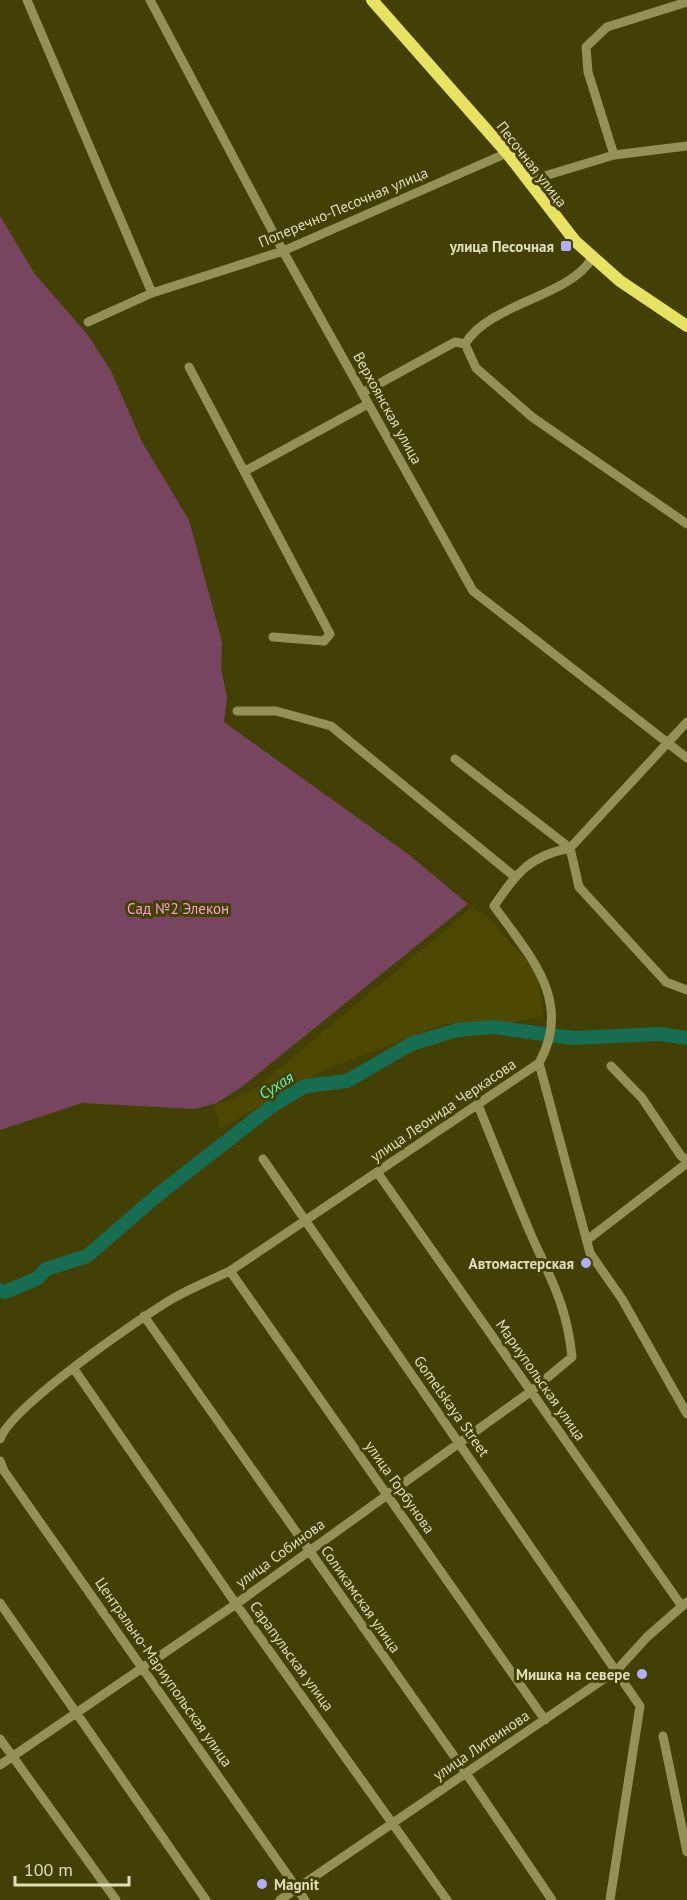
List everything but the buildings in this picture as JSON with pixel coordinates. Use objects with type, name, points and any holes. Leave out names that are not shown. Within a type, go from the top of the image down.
[{"type":"main road","name":"Песочная улица","points":[[372,0],[507,153],[561,225],[592,258],[620,281],[687,326]]},
{"type":"street","points":[[27,0],[152,293]]},
{"type":"street","name":"Верхоянская улица","points":[[150,0],[283,251],[473,591],[687,758]]},
{"type":"street","points":[[614,155],[588,72],[586,46],[607,27],[687,2]]},
{"type":"street","points":[[528,181],[614,155],[687,146]]},
{"type":"street","name":"Поперечно-Песочная улица","points":[[88,321],[152,293],[283,251],[507,153]]},
{"type":"street","points":[[465,344],[471,334],[518,305],[584,272],[592,258]]},
{"type":"street","points":[[362,393],[455,342],[465,344]]},
{"type":"street","points":[[465,344],[476,368],[532,417],[687,524]]},
{"type":"street","points":[[189,367],[330,634],[324,641],[273,637]]},
{"type":"street","points":[[245,471],[368,404]]},
{"type":"street","points":[[237,711],[276,711],[331,726],[515,877]]},
{"type":"street","points":[[570,848],[665,742],[687,722]]},
{"type":"street","points":[[455,759],[570,848],[579,887],[666,982],[687,990]]},
{"type":"street","name":"улица Леонида Черкасова","points":[[0,1439],[10,1422],[74,1369],[144,1316],[175,1297],[230,1271],[539,1063],[548,1047],[552,1027],[549,996],[541,970],[494,906],[515,877],[545,853],[570,848]]},
{"type":"street","points":[[539,1063],[590,1253],[622,1299],[687,1414]]},
{"type":"street","points":[[587,1240],[687,1161],[681,1156],[642,1098],[611,1066]]},
{"type":"street","name":"улица Собинова","points":[[0,1765],[236,1604],[530,1392],[572,1357],[569,1324],[559,1293],[532,1236],[478,1105]]},
{"type":"street","name":"Gomelskaya Street","points":[[263,1159],[640,1706],[610,1900]]},
{"type":"street","name":"Мариупольская улица","points":[[377,1172],[530,1392],[684,1603]]},
{"type":"street","name":"улица Горбунова","points":[[230,1271],[545,1720]]},
{"type":"street","name":"Соликамская улица","points":[[144,1316],[466,1773],[552,1900]]},
{"type":"street","name":"Сарапульская улица","points":[[74,1369],[236,1604],[447,1900]]},
{"type":"street","name":"Центрально-Мариупольская улица","points":[[0,1461],[11,1481],[305,1900]]},
{"type":"street","points":[[0,1603],[206,1900]]},
{"type":"street","name":"улица Литвинова","points":[[280,1900],[617,1670],[684,1603]]},
{"type":"street","points":[[663,1736],[687,1852]]},
{"type":"street","points":[[0,1739],[116,1900]]},
{"type":"shaded area","points":[[473,907],[487,916],[537,973],[544,1016],[508,1023],[444,1024],[326,1069],[220,1129],[214,1106],[256,1088]]},
{"type":"green space","name":"Сад №2 Элекон","points":[[0,216],[34,273],[87,334],[111,371],[142,442],[189,520],[222,642],[221,668],[227,697],[224,722],[408,854],[468,904],[243,1086],[217,1103],[195,1109],[82,1103],[0,1130]]},
{"type":"waterway","name":"Сухая","points":[[0,1290],[5,1292],[38,1278],[46,1269],[87,1256],[159,1194],[272,1106],[305,1086],[347,1081],[411,1044],[457,1030],[493,1027],[572,1038],[660,1034],[687,1038]]},
{"type":"place","name":"улица Песочная","points":[[566,246]]},
{"type":"place","name":"Автомастерская","points":[[586,1263]]},
{"type":"place","name":"Мишка на севере","points":[[642,1674]]},
{"type":"place","name":"Magnit","points":[[262,1884]]}]
